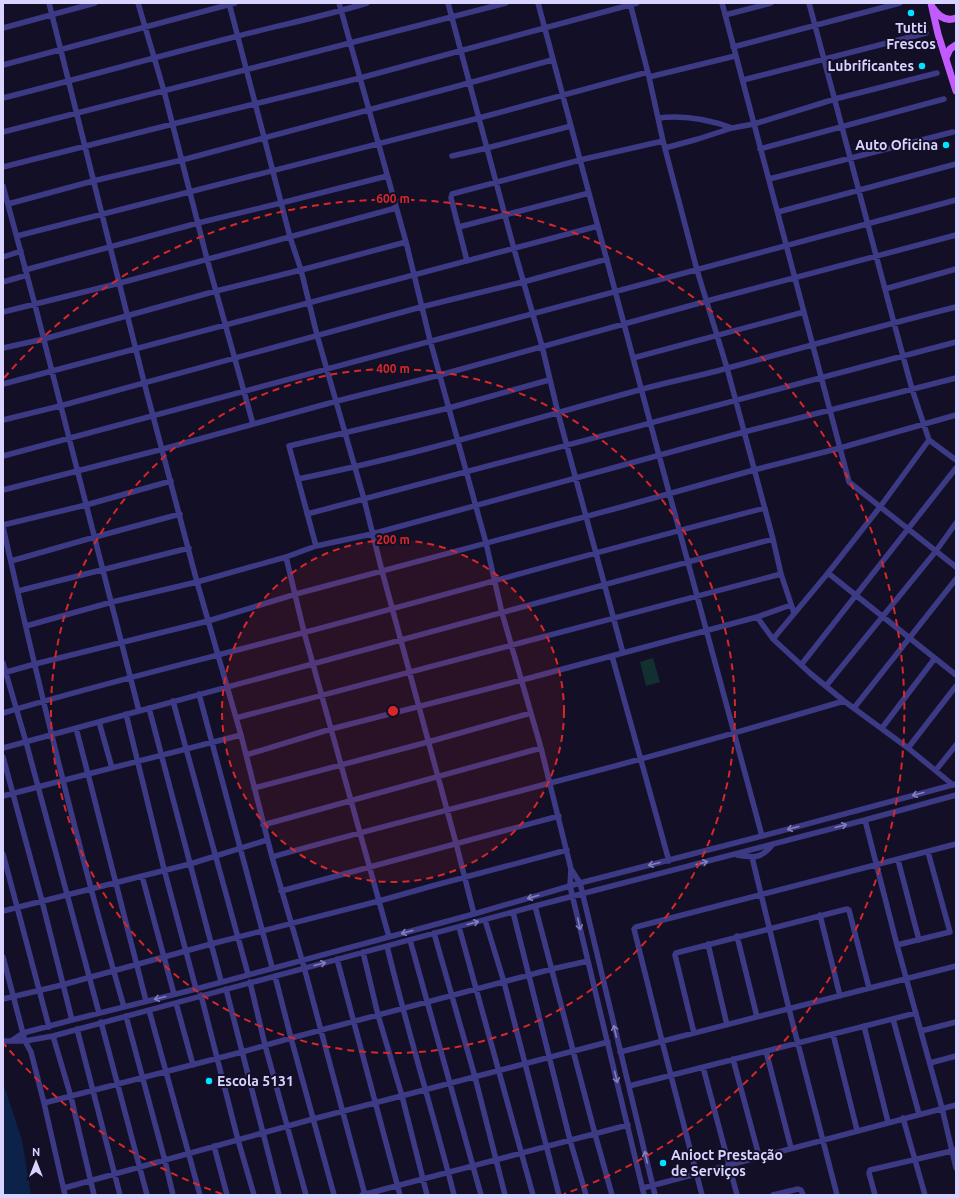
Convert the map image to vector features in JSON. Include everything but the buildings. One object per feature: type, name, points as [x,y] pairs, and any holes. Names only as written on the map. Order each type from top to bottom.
[{"type":"main road","points":[[932,5],[937,13],[944,19],[948,20],[956,18]]},
{"type":"main road","points":[[932,5],[956,91]]},
{"type":"main road","points":[[946,58],[950,49],[956,45]]},
{"type":"street","points":[[49,3],[144,382],[163,449],[197,582],[241,735],[267,840],[321,1030],[364,1195],[628,1125]]},
{"type":"street","points":[[3,28],[95,3]]},
{"type":"street","points":[[138,3],[164,91],[207,259],[252,424]]},
{"type":"street","points":[[3,65],[231,3],[281,204],[346,432],[474,914]]},
{"type":"street","points":[[339,3],[406,242],[430,340],[486,543],[502,613],[559,816],[571,869],[570,886],[644,1195]]},
{"type":"street","points":[[3,98],[367,3]]},
{"type":"street","points":[[448,3],[504,215],[542,346],[549,380],[566,445],[624,653]]},
{"type":"street","points":[[3,132],[506,3]]},
{"type":"street","points":[[538,3],[552,60],[563,94],[669,494],[698,596],[762,836]]},
{"type":"street","points":[[3,167],[360,78],[637,3]]},
{"type":"street","points":[[722,3],[849,482],[956,567]]},
{"type":"street","points":[[725,15],[771,3]]},
{"type":"street","points":[[809,3],[894,323],[923,424],[929,440],[956,460]]},
{"type":"street","points":[[877,9],[880,3]]},
{"type":"street","points":[[733,48],[900,3]]},
{"type":"street","points":[[630,4],[649,75],[663,141],[697,270],[718,335],[765,508],[781,574],[794,612]]},
{"type":"street","points":[[743,80],[926,33]]},
{"type":"street","points":[[17,236],[479,118],[563,94],[735,56]]},
{"type":"street","points":[[3,211],[9,206],[93,181],[182,160],[552,60]]},
{"type":"street","points":[[665,148],[732,128],[754,124],[835,99],[937,73]]},
{"type":"street","points":[[760,149],[944,99]]},
{"type":"street","points":[[658,118],[675,116],[692,118],[713,122],[732,128]]},
{"type":"street","points":[[452,156],[571,126]]},
{"type":"street","points":[[769,179],[850,157],[953,132]]},
{"type":"street","points":[[467,261],[451,198],[452,194],[580,160],[663,141]]},
{"type":"street","points":[[778,212],[956,164]]},
{"type":"street","points":[[3,282],[26,272],[198,223],[281,204],[388,176]]},
{"type":"street","points":[[3,186],[44,339],[51,372],[95,536],[139,711]]},
{"type":"street","points":[[459,227],[589,193]]},
{"type":"street","points":[[3,456],[244,392],[430,340],[956,200]]},
{"type":"street","points":[[3,312],[120,283],[396,208]]},
{"type":"street","points":[[3,384],[309,304],[598,226]]},
{"type":"street","points":[[3,490],[163,449],[708,301],[956,236]]},
{"type":"street","points":[[3,348],[44,339],[216,291],[406,242]]},
{"type":"street","points":[[3,257],[21,251]]},
{"type":"street","points":[[3,420],[60,406],[422,307],[607,259]]},
{"type":"street","points":[[885,289],[956,269]]},
{"type":"street","points":[[298,479],[355,468],[641,389],[727,368],[956,307]]},
{"type":"street","points":[[633,358],[804,312]]},
{"type":"street","points":[[307,514],[956,342]]},
{"type":"street","points":[[26,626],[112,602],[197,582],[286,557],[316,546],[372,534],[744,432],[956,378]]},
{"type":"street","points":[[316,546],[289,446],[449,408],[549,380]]},
{"type":"street","points":[[4,672],[208,621],[296,594],[840,448],[956,415]]},
{"type":"street","points":[[773,639],[880,507],[929,440]]},
{"type":"street","points":[[801,665],[956,468]]},
{"type":"street","points":[[124,1007],[90,888],[51,734],[11,561],[6,553],[3,526],[171,481]]},
{"type":"street","points":[[3,713],[44,700],[131,679],[217,654],[765,508]]},
{"type":"street","points":[[11,561],[95,536],[180,514]]},
{"type":"street","points":[[826,686],[936,551],[956,523]]},
{"type":"street","points":[[3,748],[227,686],[605,586],[773,539]]},
{"type":"street","points":[[18,591],[189,548]]},
{"type":"street","points":[[286,557],[304,632],[389,937]]},
{"type":"street","points":[[828,573],[956,675]]},
{"type":"street","points":[[236,718],[781,574]]},
{"type":"street","points":[[854,708],[956,579]]},
{"type":"street","points":[[246,755],[331,729],[757,617],[791,605]]},
{"type":"street","points":[[757,617],[773,639],[844,702],[882,728],[954,784]]},
{"type":"street","points":[[612,656],[669,861]]},
{"type":"street","points":[[882,728],[935,658]]},
{"type":"street","points":[[3,662],[4,672],[26,742],[99,1013]]},
{"type":"street","points":[[908,748],[956,686]]},
{"type":"street","points":[[199,694],[261,931],[272,967]]},
{"type":"street","points":[[173,701],[248,974]]},
{"type":"street","points":[[272,858],[447,809],[734,734],[844,702]]},
{"type":"street","points":[[149,708],[221,981]]},
{"type":"street","points":[[254,788],[531,713]]},
{"type":"street","points":[[126,714],[164,870],[196,989]]},
{"type":"street","points":[[99,722],[112,768]]},
{"type":"street","points":[[76,728],[146,1001]]},
{"type":"street","points":[[3,796],[241,735]]},
{"type":"street","points":[[936,770],[956,745]]},
{"type":"street","points":[[263,825],[541,748]]},
{"type":"street","points":[[3,757],[72,1020]]},
{"type":"street","points":[[11,1041],[23,1033],[196,989],[272,967],[474,914],[580,883],[669,861],[954,784]]},
{"type":"street","points":[[3,1041],[25,1041],[53,1036],[226,988],[956,795]]},
{"type":"street","points":[[281,891],[559,816]]},
{"type":"street","points":[[865,820],[897,945],[954,1150],[956,1168]]},
{"type":"street","points":[[3,911],[190,864],[267,840]]},
{"type":"street","points":[[735,854],[752,857],[762,855],[773,844]]},
{"type":"street","points":[[702,1195],[634,929],[636,927],[761,896],[956,844]]},
{"type":"street","points":[[3,999],[62,985],[113,970],[379,901],[567,850]]},
{"type":"street","points":[[897,945],[950,932],[928,852]]},
{"type":"street","points":[[3,854],[18,907],[38,990],[49,1026]]},
{"type":"street","points":[[752,857],[837,1195]]},
{"type":"street","points":[[898,860],[919,940]]},
{"type":"street","points":[[571,869],[580,883],[583,894],[655,1195]]},
{"type":"street","points":[[142,876],[174,994]]},
{"type":"street","points":[[535,906],[612,1195]]},
{"type":"street","points":[[694,1033],[675,955],[676,953],[737,936],[845,909],[849,910],[869,988]]},
{"type":"street","points":[[513,912],[570,1140],[586,1195]]},
{"type":"street","points":[[820,915],[840,996]]},
{"type":"street","points":[[485,920],[504,982],[559,1195]]},
{"type":"street","points":[[459,927],[500,1070],[533,1195]]},
{"type":"street","points":[[434,933],[475,1077],[505,1195]]},
{"type":"street","points":[[737,936],[757,1017]]},
{"type":"street","points":[[410,940],[481,1195]]},
{"type":"street","points":[[708,944],[727,1024]]},
{"type":"street","points":[[387,946],[402,1009],[426,1090],[454,1195]]},
{"type":"street","points":[[363,952],[378,1015],[402,1096],[427,1195]]},
{"type":"street","points":[[3,957],[25,1041],[31,1052],[65,1195]]},
{"type":"street","points":[[337,959],[355,1021],[400,1195]]},
{"type":"street","points":[[44,1104],[242,1052],[266,1044],[552,969],[588,961]]},
{"type":"street","points":[[620,1052],[956,966]]},
{"type":"street","points":[[275,976],[334,1195]]},
{"type":"street","points":[[250,982],[306,1195]]},
{"type":"street","points":[[226,988],[279,1195]]},
{"type":"street","points":[[201,995],[238,1140],[254,1195]]},
{"type":"street","points":[[176,1002],[193,1065]]},
{"type":"street","points":[[149,1010],[200,1195]]},
{"type":"street","points":[[629,1086],[916,1013]]},
{"type":"street","points":[[126,1016],[173,1195]]},
{"type":"street","points":[[893,1019],[919,1114]]},
{"type":"street","points":[[102,1022],[117,1085],[147,1195]]},
{"type":"street","points":[[921,1031],[956,1022]]},
{"type":"street","points":[[864,1026],[888,1122]]},
{"type":"street","points":[[76,1029],[120,1195]]},
{"type":"street","points":[[833,1034],[857,1130]]},
{"type":"street","points":[[53,1036],[71,1097],[94,1195]]},
{"type":"street","points":[[64,1188],[313,1119],[608,1042]]},
{"type":"street","points":[[766,1051],[791,1148]]},
{"type":"street","points":[[930,1063],[956,1056]]},
{"type":"street","points":[[733,1059],[759,1156]]},
{"type":"street","points":[[703,1067],[736,1195]]},
{"type":"street","points":[[643,1188],[823,1139],[956,1105]]},
{"type":"street","points":[[903,1118],[924,1195]]},
{"type":"street","points":[[214,1146],[227,1195]]},
{"type":"street","points":[[875,1195],[869,1173],[870,1170],[954,1150]]},
{"type":"street","points":[[773,1195],[798,1189],[801,1190],[803,1195]]},
{"type":"green space","points":[[653,658],[660,682],[646,686],[640,662]]},
{"type":"water","points":[[3,1082],[22,1140],[31,1195],[3,1195]]},
{"type":"place","name":"Tutti Frescos","points":[[911,13]]},
{"type":"place","name":"Lubrificantes","points":[[922,66]]},
{"type":"place","name":"Auto Oficina","points":[[946,145]]},
{"type":"place","name":"Escola 5131","points":[[209,1081]]},
{"type":"place","name":"Anioct Prestação de Serviços","points":[[663,1163]]}]
